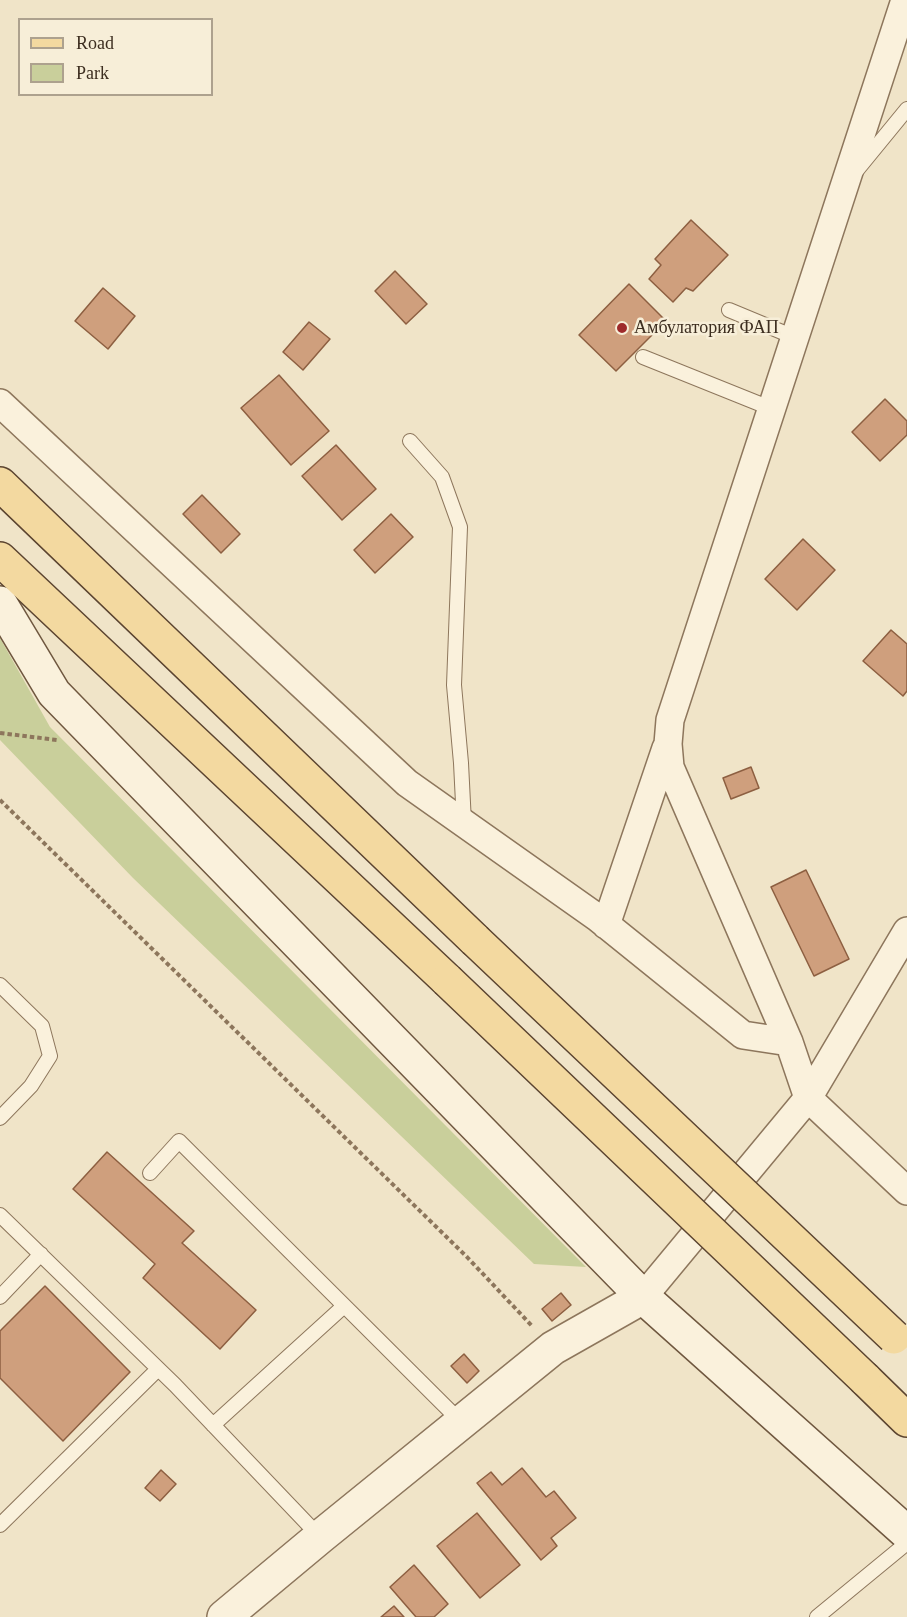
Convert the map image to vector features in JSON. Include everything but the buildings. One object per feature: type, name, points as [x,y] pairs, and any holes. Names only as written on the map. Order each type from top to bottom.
[{"type":"main road","points":[[0,484],[475,940],[901,1343]]},
{"type":"main road","points":[[0,559],[447,980],[907,1420]]},
{"type":"main road","points":[[0,603],[54,693],[643,1298],[907,1533]]},
{"type":"main road","points":[[224,1617],[553,1348],[643,1298]]},
{"type":"street","points":[[902,2],[670,720],[668,744],[670,767],[789,1042],[808,1098],[907,1191]]},
{"type":"street","points":[[0,403],[407,783],[606,925],[743,1035],[789,1042]]},
{"type":"street","points":[[606,925],[668,744]]},
{"type":"street","points":[[643,1298],[808,1098],[907,931]]},
{"type":"lane","points":[[844,186],[907,109]]},
{"type":"lane","points":[[729,310],[794,337]]},
{"type":"lane","points":[[643,357],[770,408]]},
{"type":"lane","points":[[410,441],[442,477],[460,527],[454,685],[464,823]]},
{"type":"lane","points":[[0,985],[42,1026],[50,1056],[31,1086],[0,1118]]},
{"type":"lane","points":[[150,1173],[179,1142],[461,1422]]},
{"type":"lane","points":[[0,1215],[158,1369],[320,1537]]},
{"type":"lane","points":[[0,1297],[41,1254]]},
{"type":"lane","points":[[213,1425],[344,1306]]},
{"type":"lane","points":[[0,1525],[158,1369]]},
{"type":"lane","points":[[817,1617],[907,1543]]},
{"type":"path","points":[[0,733],[59,740]]},
{"type":"path","points":[[0,800],[467,1257],[553,1348]]},
{"type":"green space","points":[[0,638],[50,727],[586,1267],[534,1264],[133,878],[0,740]]},
{"type":"place","name":"Амбулатория ФАП","points":[[622,328]]}]
